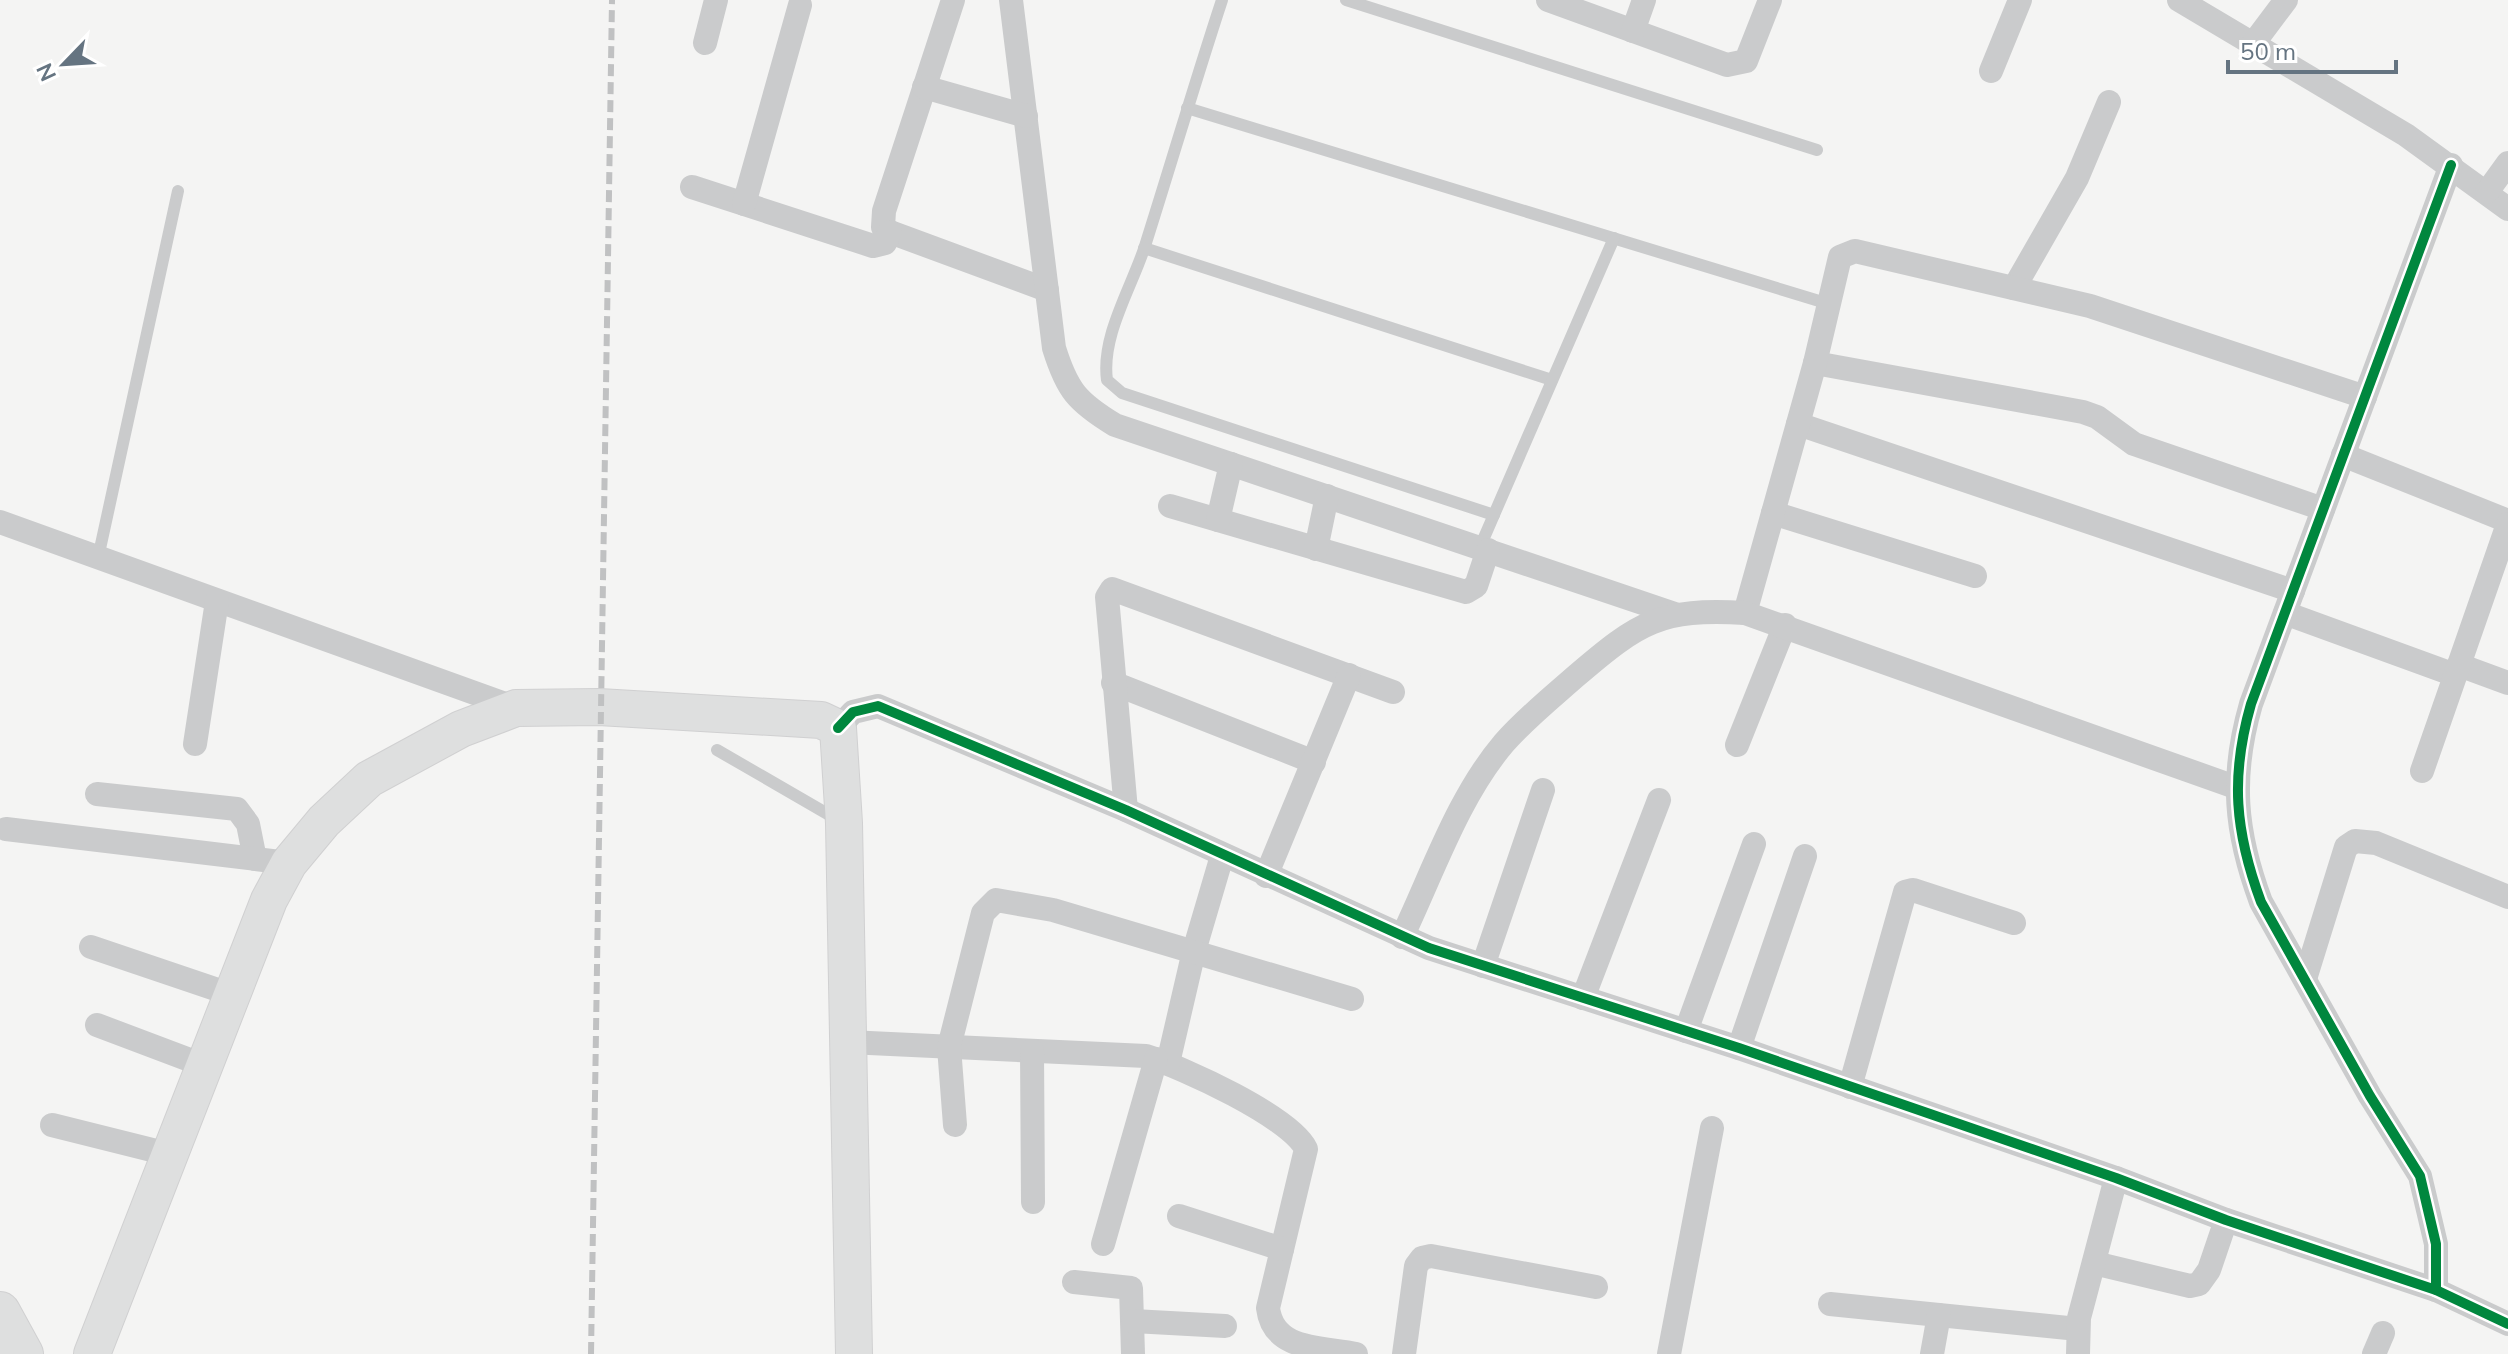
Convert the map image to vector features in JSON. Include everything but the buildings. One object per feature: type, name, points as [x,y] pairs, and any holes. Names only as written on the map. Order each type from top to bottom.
[{"type":"main road","points":[[92,1354],[230,994],[272,861],[324,821],[369,779],[461,729],[516,708],[599,707],[821,720],[838,728],[844,823],[854,1354]]},
{"type":"main road","points":[[0,1312],[23,1354]]},
{"type":"street","points":[[705,43],[716,0]]},
{"type":"street","points":[[953,0],[884,211],[883,227],[1047,290]]},
{"type":"street","points":[[1548,0],[1727,65],[1746,61],[1770,0]]},
{"type":"street","points":[[1633,31],[1644,0]]},
{"type":"street","points":[[1991,71],[2020,0]]},
{"type":"street","points":[[2179,0],[2451,165],[2508,209]]},
{"type":"street","points":[[2253,44],[2286,0]]},
{"type":"street","points":[[1005,2],[1026,116],[1054,348],[1065,383],[1083,405],[1115,425],[1675,614]]},
{"type":"street","points":[[744,204],[800,5]]},
{"type":"street","points":[[924,87],[1026,116]]},
{"type":"street","points":[[2014,288],[2077,178],[2109,102]]},
{"type":"street","points":[[2487,192],[2508,163]]},
{"type":"street","points":[[2436,1290],[2436,1244],[2420,1176],[2370,1096],[2261,902],[2239,833],[2238,788],[2240,740],[2451,165]]},
{"type":"street","points":[[692,187],[873,246],[885,243],[890,232]]},
{"type":"street","points":[[1745,613],[1815,363],[1840,257],[1855,251],[2090,306],[2365,397]]},
{"type":"street","points":[[1815,363],[2083,412],[2097,417],[2134,444],[2323,509]]},
{"type":"street","points":[[1798,424],[2289,602],[2457,670],[2508,683]]},
{"type":"street","points":[[2343,455],[2508,523],[2422,771]]},
{"type":"street","points":[[1218,520],[1231,464]]},
{"type":"street","points":[[1316,549],[1327,496]]},
{"type":"street","points":[[1170,506],[1466,592],[1476,586],[1484,548]]},
{"type":"street","points":[[1773,513],[1975,576]]},
{"type":"street","points":[[0,522],[516,708]]},
{"type":"street","points":[[1126,810],[1107,597],[1112,589],[1393,692]]},
{"type":"street","points":[[195,744],[217,601]]},
{"type":"street","points":[[1402,937],[1469,795],[1503,744],[1524,721],[1625,635],[1675,614],[1697,610],[1745,613],[1785,625],[2238,788]]},
{"type":"street","points":[[1737,745],[1785,625]]},
{"type":"street","points":[[1266,876],[1349,675]]},
{"type":"street","points":[[1113,683],[1314,762]]},
{"type":"street","points":[[838,728],[853,712],[878,706],[1126,810],[1402,937],[1739,1048],[2116,1178],[2226,1220],[2436,1290],[2508,1324]]},
{"type":"street","points":[[1483,966],[1543,790]]},
{"type":"street","points":[[97,794],[237,809],[272,861]]},
{"type":"street","points":[[1583,998],[1659,800]]},
{"type":"street","points":[[6,829],[272,861]]},
{"type":"street","points":[[2305,979],[2346,847],[2355,841],[2376,843],[2508,897]]},
{"type":"street","points":[[1686,1031],[1754,844]]},
{"type":"street","points":[[1103,1244],[1162,1061],[1222,856]]},
{"type":"street","points":[[1739,1048],[1805,856]]},
{"type":"street","points":[[1850,1087],[1905,892],[1913,890],[2014,923]]},
{"type":"street","points":[[955,1125],[949,1047],[983,913],[996,900],[1053,910],[1352,999]]},
{"type":"street","points":[[91,947],[230,994]]},
{"type":"street","points":[[97,1025],[203,1065]]},
{"type":"street","points":[[848,1042],[1162,1061],[1290,1127],[1306,1149],[1268,1308],[1276,1333],[1289,1341],[1356,1354]]},
{"type":"street","points":[[1032,1051],[1033,1202]]},
{"type":"street","points":[[52,1125],[168,1154]]},
{"type":"street","points":[[1669,1354],[1712,1128]]},
{"type":"street","points":[[2078,1354],[2078,1329],[2116,1178]]},
{"type":"street","points":[[1179,1216],[1282,1249]]},
{"type":"street","points":[[2094,1263],[2190,1286],[2199,1284],[2209,1270],[2226,1220]]},
{"type":"street","points":[[1404,1354],[1416,1266],[1422,1258],[1431,1256],[1596,1287]]},
{"type":"street","points":[[1074,1282],[1129,1285],[1133,1354]]},
{"type":"street","points":[[1830,1304],[2078,1329]]},
{"type":"street","points":[[1932,1354],[1939,1315]]},
{"type":"street","points":[[1133,1321],[1225,1326]]},
{"type":"lane","points":[[1222,0],[1105,361],[1107,380],[1122,393],[1494,515]]},
{"type":"lane","points":[[1346,0],[1817,150]]},
{"type":"lane","points":[[1187,108],[1829,304]]},
{"type":"lane","points":[[98,558],[178,191]]},
{"type":"lane","points":[[1484,548],[1494,515],[1614,238]]},
{"type":"lane","points":[[1144,248],[1552,380]]},
{"type":"lane","points":[[717,750],[844,823]]},
{"type":"railway","points":[[591,1354],[612,0]]},
{"type":"cycle path","points":[[2436,1290],[2436,1244],[2420,1176],[2370,1096],[2261,902],[2241,828],[2238,780],[2251,704],[2451,165]]},
{"type":"cycle path","points":[[838,728],[853,712],[878,706],[1126,810],[1429,948],[1739,1048],[2116,1178],[2226,1220],[2436,1290],[2508,1324]]}]
